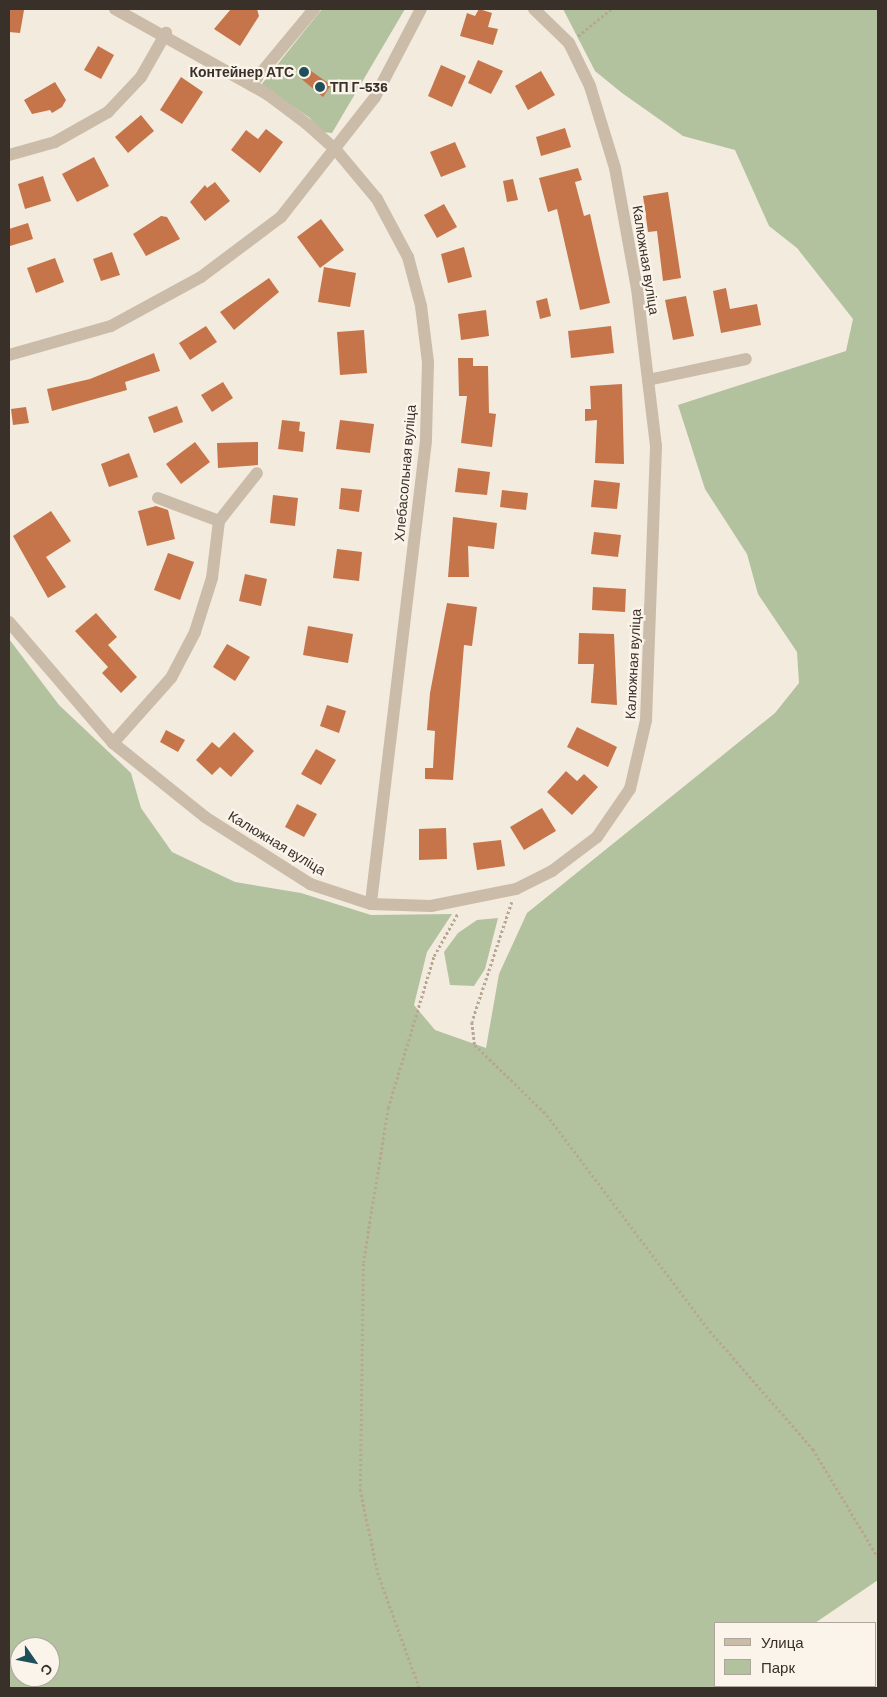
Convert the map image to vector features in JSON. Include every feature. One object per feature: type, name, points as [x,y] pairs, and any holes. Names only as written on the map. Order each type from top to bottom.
[{"type":"street","name":"Хлебасольная вуліца","points":[[115,9],[166,34],[251,85],[336,150],[377,199],[408,257],[421,306],[428,362],[426,440],[371,904]]},
{"type":"street","points":[[251,85],[314,9]]},
{"type":"street","points":[[9,355],[111,326],[201,277],[281,216],[336,150],[393,68],[421,9]]},
{"type":"street","name":"Калюжная вуліца","points":[[9,622],[113,743],[206,817],[310,884],[371,904],[431,906],[516,889],[552,871],[597,837],[630,789],[646,720],[651,643],[656,446],[648,380],[615,168],[590,86],[569,43],[534,9]]},
{"type":"street","points":[[9,155],[55,142],[108,112],[141,77],[166,34]]},
{"type":"street","points":[[648,380],[746,359]]},
{"type":"street","points":[[113,743],[171,678],[195,632],[212,578],[219,521],[257,473]]},
{"type":"street","points":[[158,498],[219,521]]},
{"type":"path","points":[[569,43],[611,9]]},
{"type":"path","points":[[516,889],[472,1022],[475,1045],[492,1064],[546,1115],[710,1331],[813,1449],[878,1557]]},
{"type":"path","points":[[419,1688],[378,1575],[360,1491],[363,1263],[388,1108],[434,956],[465,900]]},
{"type":"green space","points":[[322,9],[405,9],[332,133],[322,132],[310,118],[261,85]]},
{"type":"green space","points":[[563,9],[878,9],[878,1580],[816,1622],[714,1622],[714,1687],[772,1688],[9,1688],[9,639],[59,705],[131,773],[141,808],[172,852],[235,882],[301,893],[371,915],[452,914],[427,952],[414,1005],[435,1030],[486,1048],[499,974],[527,913],[775,713],[799,683],[797,652],[758,594],[747,554],[705,489],[678,405],[846,351],[853,319],[797,248],[769,226],[735,150],[683,136],[622,93],[595,71]]},
{"type":"green space","points":[[498,918],[485,969],[474,986],[450,985],[444,952],[458,933],[477,920]]},
{"type":"building","points":[[9,9],[24,10],[20,33],[9,32]]},
{"type":"building","points":[[231,9],[257,9],[259,16],[240,46],[214,29]]},
{"type":"building","points":[[479,9],[492,13],[488,27],[498,29],[493,45],[460,36],[467,13],[475,16]]},
{"type":"building","points":[[98,46],[114,55],[101,79],[84,70]]},
{"type":"building","points":[[478,60],[503,71],[491,94],[468,83]]},
{"type":"building","points":[[441,65],[466,76],[452,107],[428,96]]},
{"type":"building","points":[[304,66],[331,85],[323,97],[298,76]]},
{"type":"building","points":[[541,71],[555,95],[528,110],[515,86]]},
{"type":"building","points":[[181,77],[203,92],[182,124],[160,110]]},
{"type":"building","points":[[55,82],[66,100],[62,107],[52,113],[50,110],[32,114],[24,100]]},
{"type":"building","points":[[141,115],[154,131],[128,153],[115,137]]},
{"type":"building","points":[[565,128],[571,147],[541,156],[536,137]]},
{"type":"building","points":[[266,129],[283,142],[260,173],[231,150],[246,130],[258,139]]},
{"type":"building","points":[[455,142],[466,167],[441,177],[430,152]]},
{"type":"building","points":[[94,157],[109,186],[77,202],[62,174]]},
{"type":"building","points":[[578,168],[582,180],[575,182],[584,216],[590,214],[610,303],[580,310],[557,209],[548,212],[539,178]]},
{"type":"building","points":[[43,176],[51,201],[25,209],[18,184]]},
{"type":"building","points":[[513,179],[518,200],[507,202],[503,181]]},
{"type":"building","points":[[215,182],[230,201],[205,221],[190,202],[205,185],[207,188]]},
{"type":"building","points":[[668,192],[681,278],[663,281],[657,231],[648,232],[643,196]]},
{"type":"building","points":[[444,204],[457,227],[437,238],[424,215]]},
{"type":"building","points":[[161,216],[167,217],[180,239],[146,256],[133,234]]},
{"type":"building","points":[[321,219],[344,250],[320,268],[297,237]]},
{"type":"building","points":[[28,223],[33,239],[10,246],[9,229]]},
{"type":"building","points":[[464,247],[472,277],[448,283],[441,254]]},
{"type":"building","points":[[112,252],[120,275],[101,281],[93,259]]},
{"type":"building","points":[[55,258],[64,282],[36,293],[27,268]]},
{"type":"building","points":[[324,267],[356,273],[350,307],[318,302]]},
{"type":"building","points":[[269,278],[279,292],[234,330],[220,312]]},
{"type":"building","points":[[726,288],[730,309],[757,304],[761,325],[721,333],[713,291]]},
{"type":"building","points":[[686,296],[694,336],[673,340],[665,300]]},
{"type":"building","points":[[547,298],[551,316],[540,319],[536,301]]},
{"type":"building","points":[[486,310],[489,336],[461,340],[458,314]]},
{"type":"building","points":[[206,326],[217,342],[190,360],[179,343]]},
{"type":"building","points":[[611,326],[614,353],[571,358],[568,331]]},
{"type":"building","points":[[364,330],[367,373],[340,375],[337,332]]},
{"type":"building","points":[[154,353],[160,371],[125,382],[127,390],[52,411],[47,389],[90,379]]},
{"type":"building","points":[[458,358],[473,358],[473,366],[488,366],[489,413],[496,414],[492,447],[461,443],[467,396],[459,396]]},
{"type":"building","points":[[223,382],[233,398],[212,412],[201,395]]},
{"type":"building","points":[[622,384],[624,464],[595,463],[597,420],[585,421],[585,409],[591,409],[590,386]]},
{"type":"building","points":[[177,406],[183,422],[154,433],[148,417]]},
{"type":"building","points":[[26,407],[29,423],[13,425],[11,409]]},
{"type":"building","points":[[282,420],[300,422],[299,431],[305,432],[303,452],[278,449]]},
{"type":"building","points":[[340,420],[374,424],[370,453],[336,449]]},
{"type":"building","points":[[195,442],[210,462],[181,484],[166,464]]},
{"type":"building","points":[[258,442],[258,465],[218,468],[217,443]]},
{"type":"building","points":[[129,453],[138,477],[109,487],[101,464]]},
{"type":"building","points":[[458,468],[490,472],[487,495],[455,492]]},
{"type":"building","points":[[594,480],[620,483],[617,509],[591,507]]},
{"type":"building","points":[[341,488],[362,490],[359,512],[339,509]]},
{"type":"building","points":[[502,490],[528,493],[526,510],[500,507]]},
{"type":"building","points":[[273,495],[298,498],[295,526],[270,523]]},
{"type":"building","points":[[156,506],[168,510],[175,539],[147,546],[138,511]]},
{"type":"building","points":[[51,511],[71,541],[46,557],[66,587],[48,598],[13,536]]},
{"type":"building","points":[[453,517],[497,523],[494,549],[468,546],[469,577],[448,577]]},
{"type":"building","points":[[594,532],[621,535],[618,557],[591,554]]},
{"type":"building","points":[[337,549],[362,552],[359,581],[333,578]]},
{"type":"building","points":[[168,553],[194,562],[180,600],[154,590]]},
{"type":"building","points":[[245,574],[267,579],[261,606],[239,601]]},
{"type":"building","points":[[593,587],[626,589],[625,612],[592,610]]},
{"type":"building","points":[[447,603],[477,607],[472,646],[464,645],[453,780],[425,779],[425,768],[433,768],[435,731],[427,730],[430,693]]},
{"type":"building","points":[[96,613],[117,637],[108,645],[137,677],[121,693],[102,673],[108,667],[75,631]]},
{"type":"building","points":[[308,626],[353,634],[348,663],[303,655]]},
{"type":"building","points":[[579,633],[614,634],[617,705],[591,703],[594,664],[578,664]]},
{"type":"building","points":[[227,644],[250,657],[235,681],[213,667]]},
{"type":"building","points":[[327,705],[346,711],[339,733],[320,726]]},
{"type":"building","points":[[577,727],[617,747],[608,767],[567,747]]},
{"type":"building","points":[[166,730],[185,740],[178,752],[160,742]]},
{"type":"building","points":[[234,732],[254,751],[231,777],[220,767],[212,775],[196,760],[212,742],[219,748]]},
{"type":"building","points":[[316,749],[336,760],[321,785],[301,774]]},
{"type":"building","points":[[566,771],[577,781],[584,774],[598,787],[572,815],[547,792]]},
{"type":"building","points":[[297,804],[317,814],[304,837],[285,827]]},
{"type":"building","points":[[542,808],[556,831],[524,850],[510,827]]},
{"type":"building","points":[[446,828],[447,859],[419,860],[419,829]]},
{"type":"building","points":[[501,840],[505,866],[477,870],[473,843]]},
{"type":"place","name":"Контейнер АТС","points":[[304,72]]},
{"type":"place","name":"ТП Г-536","points":[[320,87]]}]
